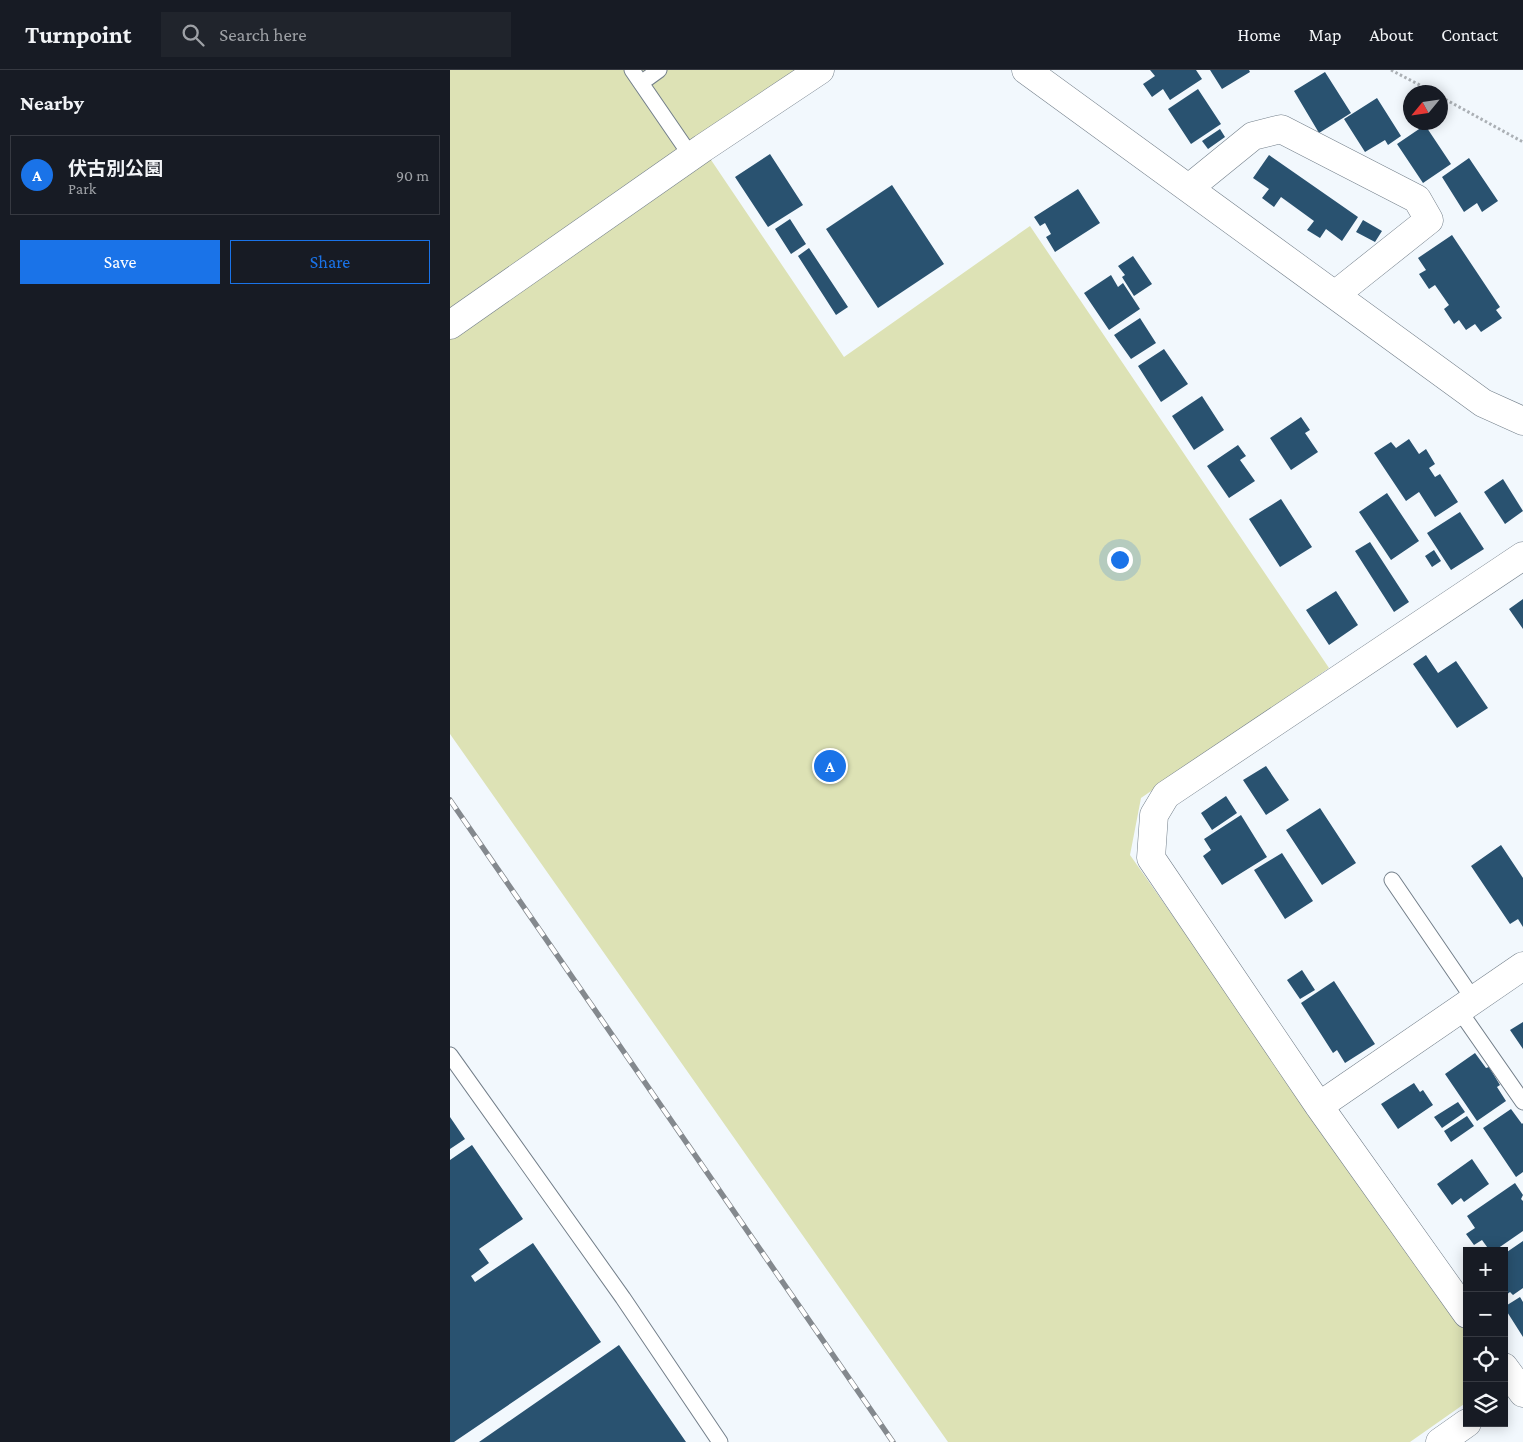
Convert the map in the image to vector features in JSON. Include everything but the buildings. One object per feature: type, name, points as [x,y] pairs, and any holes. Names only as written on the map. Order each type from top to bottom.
[{"type":"street","points":[[450,326],[691,156],[820,70]]},
{"type":"street","points":[[1026,70],[1483,402],[1523,421]]},
{"type":"street","points":[[1189,188],[1253,136],[1281,129],[1417,199],[1429,220],[1336,294]]},
{"type":"street","points":[[1463,1308],[1319,1106],[1151,858],[1154,815],[1166,795],[1523,556]]},
{"type":"street","points":[[1319,1106],[1523,966]]},
{"type":"street","points":[[1440,1442],[1463,1426]]},
{"type":"lane","points":[[632,70],[691,156]]},
{"type":"lane","points":[[641,83],[660,70]]},
{"type":"lane","points":[[1392,880],[1523,1102]]},
{"type":"lane","points":[[450,1055],[623,1298],[720,1442]]},
{"type":"path","points":[[1391,70],[1420,85]]},
{"type":"path","points":[[1448,101],[1523,142]]},
{"type":"green space","points":[[450,70],[820,70],[703,148],[844,357],[1030,226],[1329,668],[1141,798],[1130,855],[1463,1328],[1463,1405],[1410,1442],[948,1442],[450,734]]},
{"type":"railway","points":[[450,800],[893,1442]]},
{"type":"place","name":"伏古別公園","points":[[830,766]]}]
